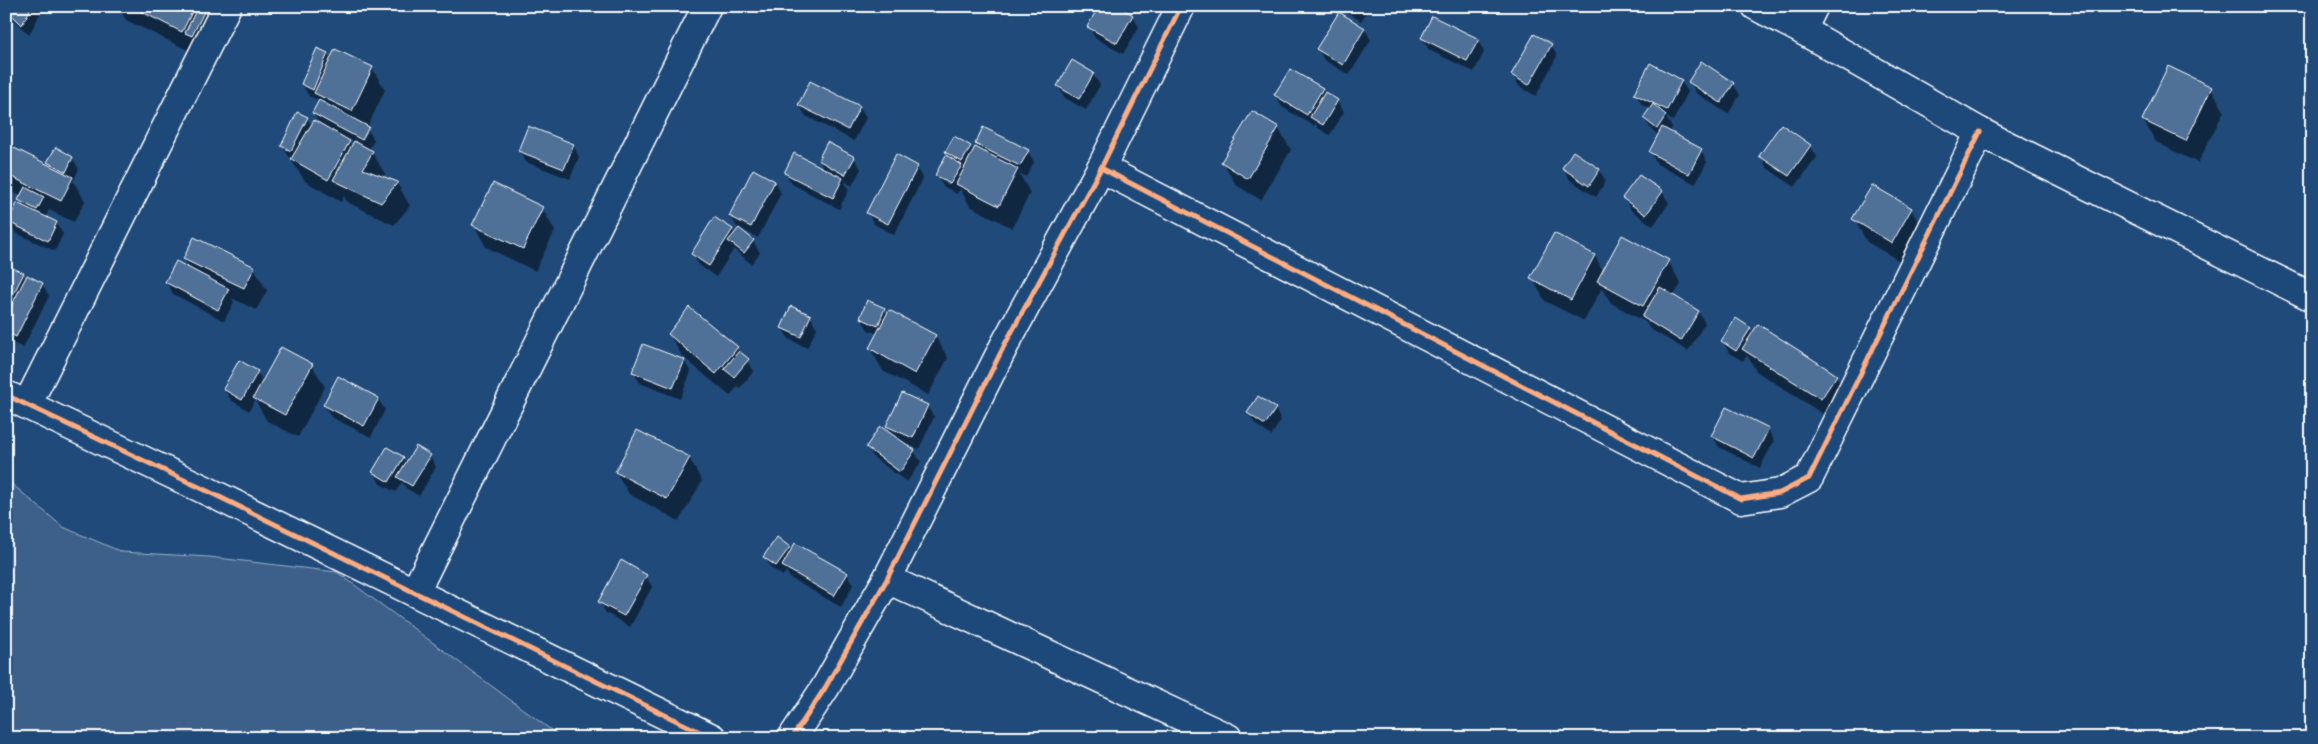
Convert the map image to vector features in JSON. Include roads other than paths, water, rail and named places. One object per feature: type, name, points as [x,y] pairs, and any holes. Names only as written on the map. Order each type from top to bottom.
[{"type":"street","points":[[227,6],[16,400],[415,592],[712,738]]},
{"type":"street","points":[[415,592],[707,6]]},
{"type":"street","points":[[792,738],[825,688],[887,579],[1004,346],[1101,168],[1180,6]]},
{"type":"street","points":[[1756,6],[1808,18],[1980,132],[2312,297]]},
{"type":"street","points":[[1101,168],[1741,500],[1780,493],[1809,478],[1980,132]]},
{"type":"street","points":[[887,579],[1228,738]]}]
